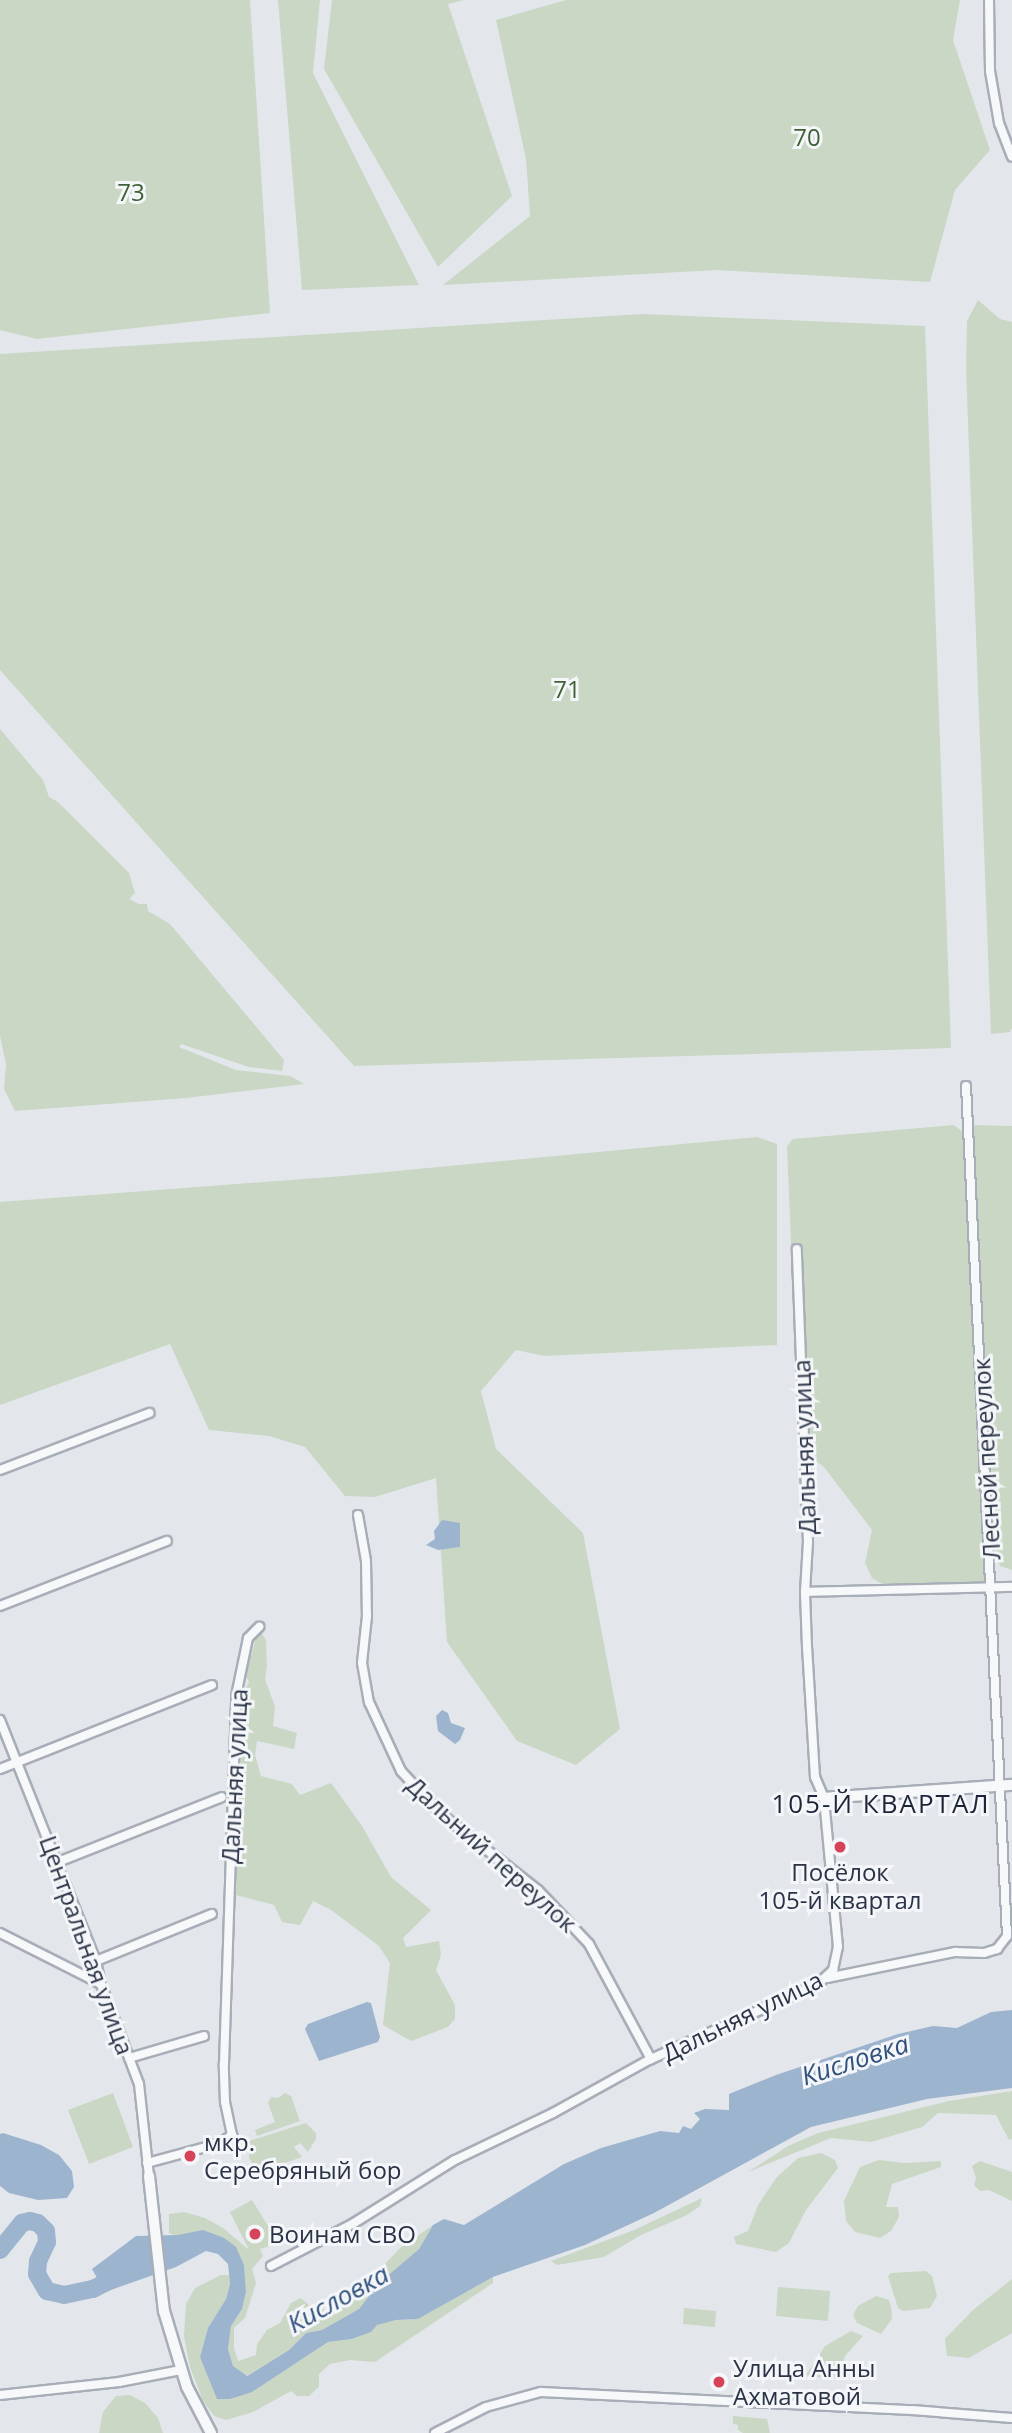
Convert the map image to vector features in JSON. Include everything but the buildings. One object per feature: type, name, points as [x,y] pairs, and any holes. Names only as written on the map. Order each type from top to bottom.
[{"type":"street","points":[[989,0],[990,71],[999,123],[1012,158]]},
{"type":"street","name":"Лесной переулок","points":[[827,1978],[955,1952],[984,1953],[996,1949],[1007,1936],[1007,1785],[992,1587],[966,1086]]},
{"type":"street","name":"Дальняя улица","points":[[271,2266],[354,2223],[454,2160],[553,2113],[651,2059],[827,1978],[833,1970],[838,1947],[824,1798],[815,1777],[805,1592],[808,1542],[797,1249]]},
{"type":"street","points":[[0,1470],[149,1413]]},
{"type":"street","name":"Дальний переулок","points":[[358,1515],[366,1561],[367,1616],[362,1663],[369,1702],[401,1771],[441,1814],[537,1890],[581,1935],[651,2059]]},
{"type":"street","points":[[0,1606],[167,1541]]},
{"type":"street","points":[[805,1592],[1012,1587]]},
{"type":"street","name":"Дальняя улица","points":[[147,2163],[226,2141],[233,2130],[225,2102],[224,2064],[236,1696],[248,1637],[259,1627]]},
{"type":"street","points":[[0,1769],[212,1685]]},
{"type":"street","name":"Центральная улица","points":[[0,1720],[96,1961],[100,1984],[129,2058],[142,2101],[149,2176]]},
{"type":"street","points":[[824,1798],[1007,1785]]},
{"type":"street","points":[[58,1863],[222,1797]]},
{"type":"street","points":[[96,1961],[212,1914]]},
{"type":"street","points":[[0,1933],[100,1984]]},
{"type":"street","points":[[129,2058],[204,2036]]},
{"type":"street","points":[[149,2176],[161,2295],[181,2370],[211,2433]]},
{"type":"street","points":[[0,2395],[119,2382],[181,2370]]},
{"type":"street","points":[[435,2433],[486,2407],[541,2392],[912,2410],[1012,2418]]},
{"type":"green space","name":"73","points":[[0,0],[250,0],[270,313],[37,339],[0,330]]},
{"type":"green space","points":[[278,0],[320,0],[313,73],[419,285],[302,290]]},
{"type":"green space","points":[[332,0],[464,0],[448,4],[512,196],[438,267],[324,69]]},
{"type":"green space","name":"70","points":[[566,0],[960,0],[953,40],[990,150],[955,190],[930,282],[717,270],[443,285],[530,216],[526,159],[496,20]]},
{"type":"green space","points":[[978,300],[1000,319],[1012,322],[1012,1028],[1010,1032],[991,1034],[966,369],[967,321]]},
{"type":"green space","name":"71","points":[[642,314],[925,326],[951,1048],[354,1066],[0,670],[0,354]]},
{"type":"green space","points":[[0,729],[43,780],[49,797],[58,802],[129,873],[135,893],[129,899],[139,904],[147,904],[148,911],[170,924],[284,1060],[282,1071],[249,1067],[181,1044],[179,1047],[236,1070],[290,1076],[304,1084],[186,1098],[15,1111],[4,1089],[6,1064],[0,1036]]},
{"type":"green space","points":[[954,1125],[964,1133],[985,1580],[973,1592],[924,1594],[889,1588],[872,1578],[865,1563],[872,1530],[824,1467],[805,1454],[801,1418],[812,1393],[796,1365],[787,1146],[793,1139]]},
{"type":"green space","points":[[972,1125],[1012,1126],[1012,1570],[1000,1566],[992,1548]]},
{"type":"green space","points":[[757,1137],[777,1144],[777,1345],[544,1356],[516,1350],[481,1391],[496,1449],[583,1533],[620,1729],[576,1765],[517,1741],[447,1642],[436,1478],[375,1497],[345,1496],[305,1447],[269,1436],[209,1430],[170,1344],[0,1405],[0,1202],[343,1176]]},
{"type":"green space","points":[[262,1634],[266,1640],[265,1679],[275,1707],[273,1726],[297,1733],[294,1749],[257,1741],[255,1755],[261,1776],[292,1784],[300,1795],[331,1783],[362,1826],[391,1877],[431,1910],[403,1938],[406,1947],[439,1941],[441,1955],[436,1970],[455,2005],[455,2019],[448,2027],[411,2041],[383,2025],[390,1963],[379,1946],[331,1910],[313,1901],[300,1925],[282,1922],[274,1905],[232,1894],[241,1698],[249,1682],[246,1676],[241,1675],[247,1655],[251,1656],[257,1635]]},
{"type":"green space","points":[[1012,2091],[1012,2139],[1009,2140],[996,2115],[938,2113],[922,2127],[871,2142],[831,2138],[748,2172],[788,2146],[818,2133],[949,2101]]},
{"type":"green space","points":[[113,2093],[133,2147],[89,2164],[68,2110]]},
{"type":"green space","points":[[285,2093],[291,2096],[300,2121],[257,2136],[255,2130],[275,2122],[268,2103],[271,2097],[278,2098]]},
{"type":"green space","points":[[306,2123],[316,2133],[316,2139],[308,2152],[300,2143],[294,2147],[302,2157],[288,2162],[254,2166],[249,2158],[249,2141]]},
{"type":"green space","points":[[821,2153],[835,2160],[838,2168],[806,2210],[789,2243],[776,2252],[736,2244],[734,2237],[748,2231],[758,2205],[777,2177],[798,2158]]},
{"type":"green space","points":[[879,2160],[904,2163],[941,2161],[941,2167],[892,2184],[886,2207],[898,2207],[899,2217],[891,2231],[880,2238],[855,2232],[846,2221],[844,2201],[860,2167]]},
{"type":"green space","points":[[980,2161],[1012,2172],[1012,2201],[989,2190],[980,2191],[974,2185],[976,2178],[972,2166]]},
{"type":"green space","points":[[702,2198],[700,2206],[687,2215],[641,2235],[604,2257],[557,2265],[551,2261],[634,2230]]},
{"type":"green space","points":[[252,2200],[275,2237],[270,2246],[260,2249],[263,2256],[252,2269],[256,2283],[245,2318],[234,2328],[234,2348],[238,2361],[256,2355],[257,2344],[267,2330],[280,2323],[291,2303],[301,2298],[312,2308],[331,2310],[356,2295],[400,2248],[433,2225],[419,2249],[379,2283],[359,2309],[322,2330],[306,2333],[289,2350],[246,2376],[233,2366],[228,2349],[231,2326],[242,2309],[246,2292],[244,2265],[169,2233],[169,2214],[184,2212],[205,2218],[223,2228],[249,2250],[230,2212]]},
{"type":"green space","points":[[926,2271],[932,2276],[937,2296],[930,2308],[903,2311],[898,2308],[888,2276],[891,2273]]},
{"type":"green space","points":[[221,2275],[229,2275],[226,2299],[208,2328],[200,2357],[252,2392],[328,2342],[352,2339],[371,2332],[377,2325],[396,2320],[418,2319],[493,2277],[493,2283],[375,2362],[350,2360],[330,2364],[319,2374],[319,2387],[309,2396],[297,2396],[291,2391],[253,2412],[226,2420],[214,2416],[203,2401],[190,2367],[184,2336],[186,2304],[195,2288]]},
{"type":"green space","points":[[1012,2279],[1012,2333],[969,2358],[947,2356],[945,2339],[973,2310]]},
{"type":"green space","points":[[778,2287],[830,2291],[828,2321],[776,2316]]},
{"type":"green space","points":[[876,2296],[889,2300],[891,2307],[892,2319],[881,2334],[857,2323],[853,2315],[858,2306]]},
{"type":"green space","points":[[684,2308],[716,2311],[715,2327],[683,2324]]},
{"type":"green space","points":[[851,2331],[863,2336],[845,2356],[838,2380],[806,2375],[825,2346]]},
{"type":"green space","points":[[130,2395],[145,2403],[158,2418],[163,2433],[99,2433],[103,2412],[116,2396]]},
{"type":"green space","points":[[733,2416],[767,2419],[770,2433],[743,2433],[738,2430],[738,2425],[733,2424]]},
{"type":"water","points":[[442,1520],[460,1523],[460,1547],[438,1550],[426,1545],[435,1539],[434,1531]]},
{"type":"water","points":[[442,1710],[448,1713],[451,1723],[465,1728],[460,1740],[455,1744],[438,1731],[436,1716]]},
{"type":"water","points":[[367,2002],[371,2003],[380,2037],[378,2042],[319,2061],[305,2029],[308,2024]]},
{"type":"water","points":[[1012,2010],[1012,2088],[927,2099],[811,2127],[654,2213],[585,2245],[493,2277],[418,2319],[396,2320],[377,2325],[371,2332],[352,2339],[328,2342],[252,2392],[230,2399],[217,2399],[200,2357],[208,2328],[226,2299],[230,2284],[228,2264],[218,2254],[206,2251],[176,2267],[105,2292],[92,2269],[136,2236],[178,2235],[203,2230],[224,2238],[236,2247],[244,2265],[246,2292],[242,2309],[231,2326],[228,2349],[233,2366],[247,2376],[289,2350],[306,2333],[322,2330],[359,2309],[379,2283],[419,2249],[433,2225],[444,2219],[464,2225],[564,2164],[601,2148],[660,2131],[679,2133],[683,2126],[691,2129],[700,2119],[694,2113],[705,2109],[729,2110],[729,2094],[776,2075],[898,2034],[933,2026],[957,2028],[991,2012]]},
{"type":"water","points":[[0,2134],[41,2145],[59,2155],[72,2171],[74,2187],[67,2198],[38,2200],[9,2193],[0,2186]]},
{"type":"waterway","name":"Кисловка","points":[[0,2250],[22,2223],[30,2221],[38,2223],[46,2231],[47,2242],[38,2261],[37,2274],[47,2291],[64,2295],[93,2289],[121,2275]]},
{"type":"place","name":"Посёлок 105-й квартал","points":[[840,1847]]},
{"type":"place","name":"мкр. Серебряный бор","points":[[190,2156]]},
{"type":"place","name":"Воинам СВО","points":[[255,2234]]},
{"type":"place","name":"Улица Анны Ахматовой","points":[[719,2382]]},
{"type":"district","name":"105-Й КВАРТАЛ","points":[[881,1804]]}]
